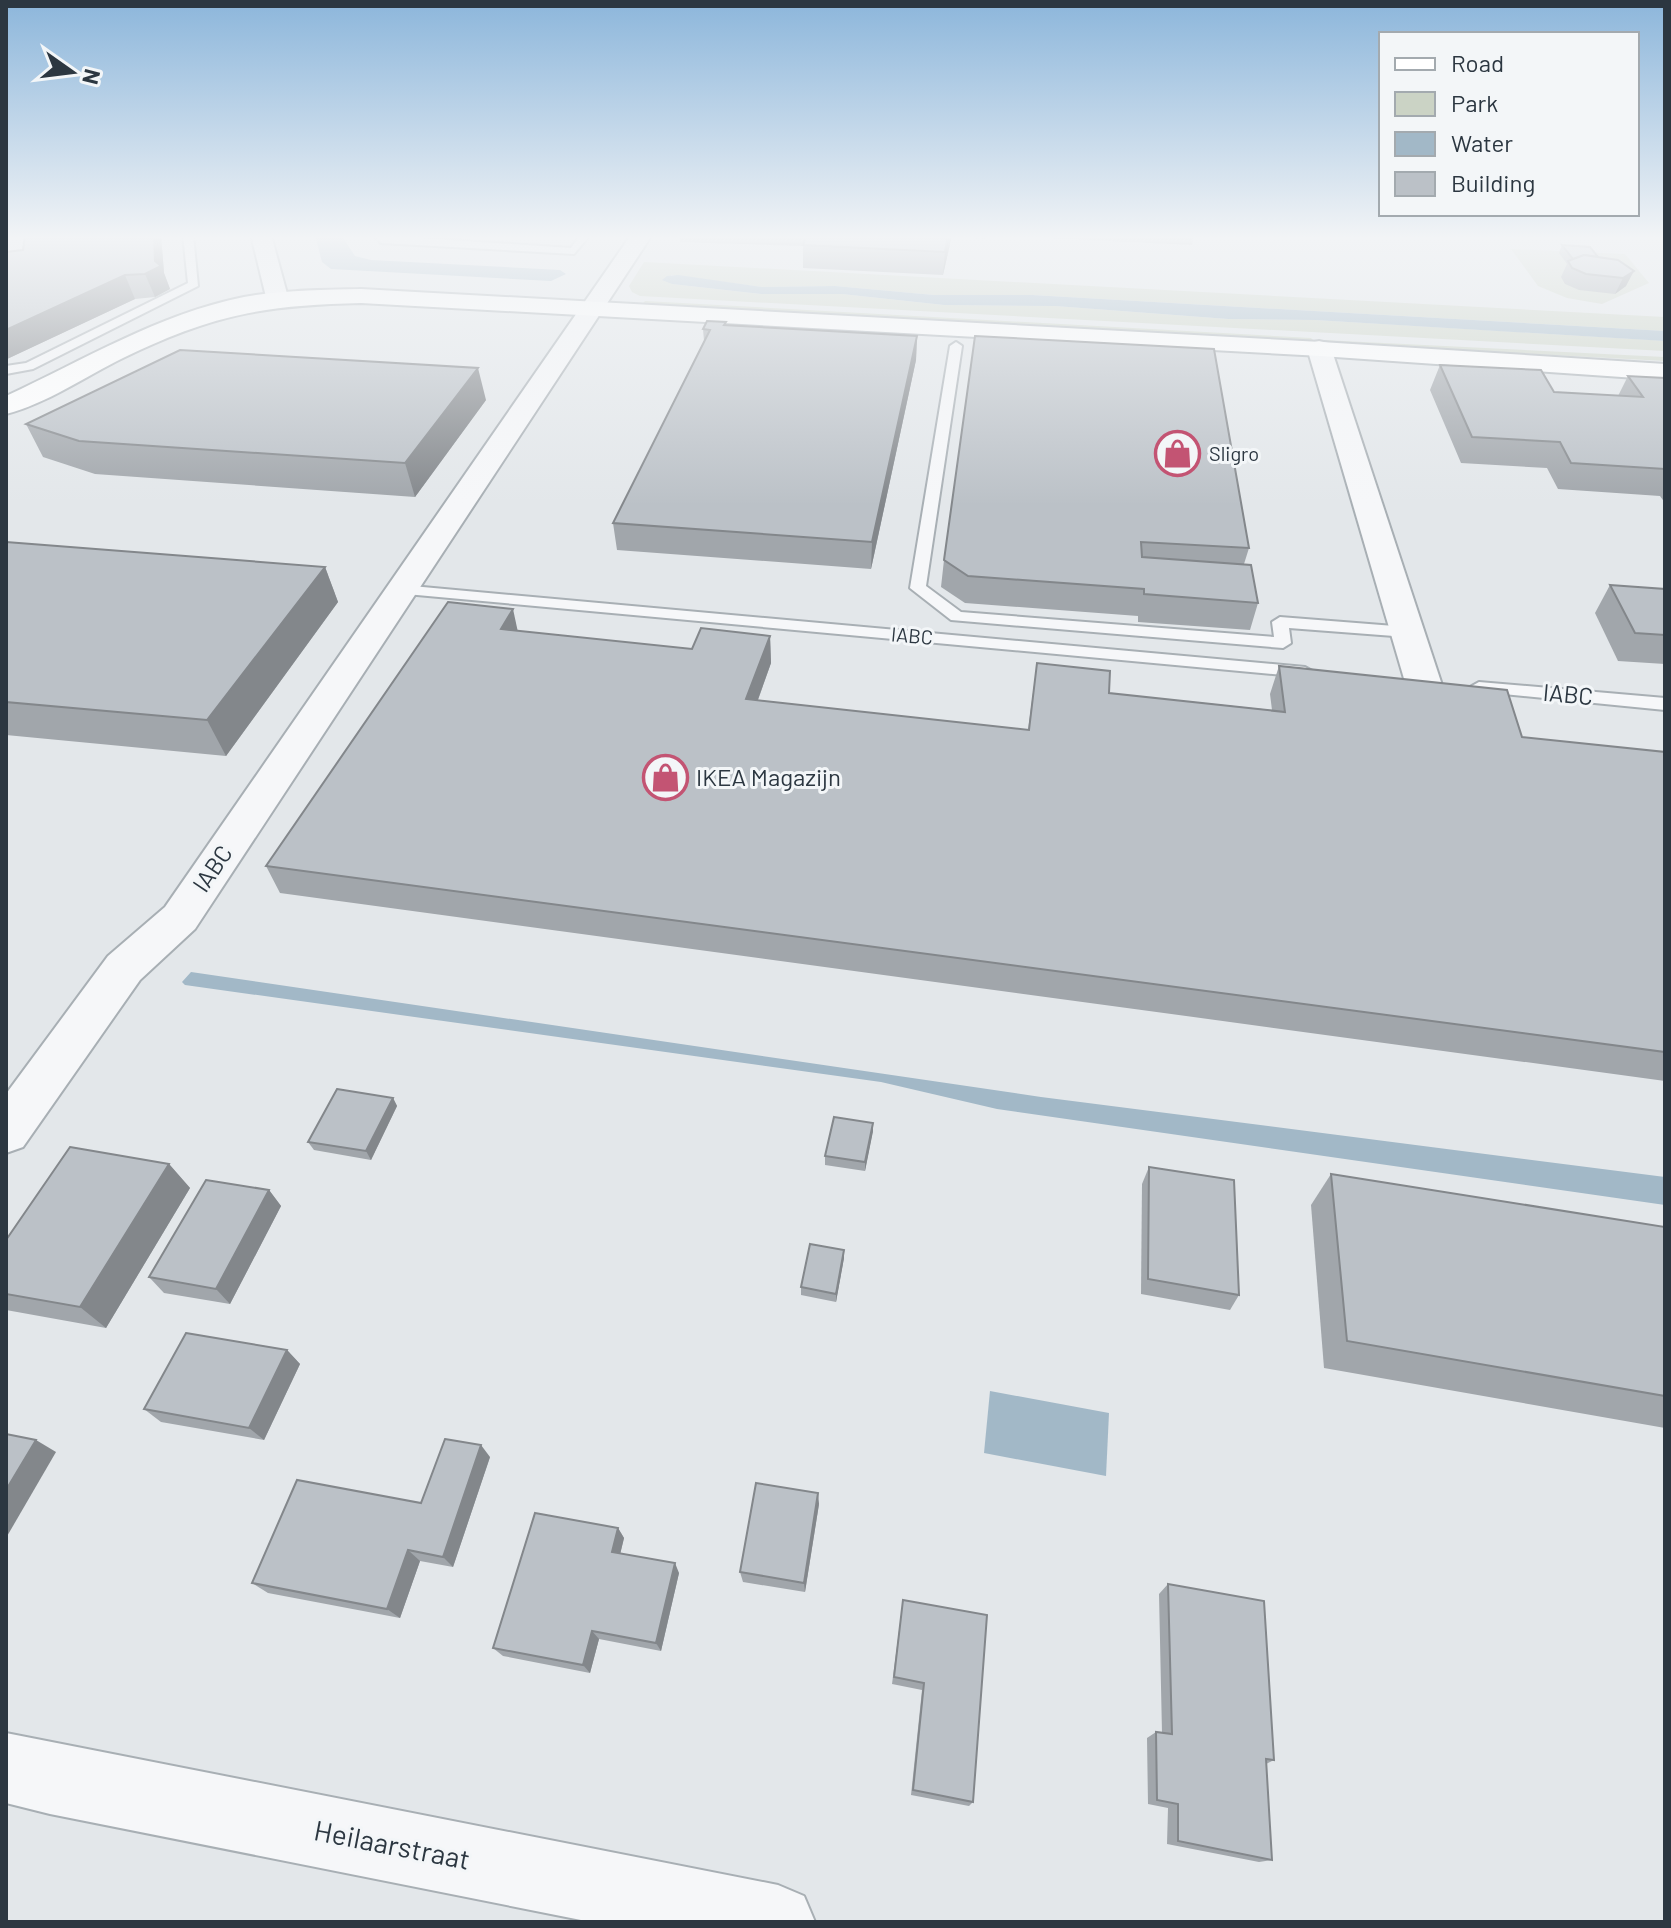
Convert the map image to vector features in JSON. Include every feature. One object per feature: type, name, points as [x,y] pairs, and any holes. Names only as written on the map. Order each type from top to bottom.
[{"type":"street","points":[[6,406],[181,325]]},
{"type":"street","points":[[6,423],[214,325]]},
{"type":"street","name":"IABC","points":[[6,1132],[124,968],[180,918],[581,325]]},
{"type":"street","points":[[900,325],[1466,357],[1665,372]]},
{"type":"street","points":[[1319,348],[1423,682]]},
{"type":"street","points":[[1466,357],[1665,365]]},
{"type":"street","name":"Heilaarstraat","points":[[6,1768],[778,1922]]},
{"type":"lane","points":[[6,370],[29,366],[112,325]]},
{"type":"lane","points":[[956,346],[918,588],[957,617],[1283,643],[1280,622],[1407,632]]},
{"type":"lane","name":"IABC","points":[[401,590],[1329,674]]},
{"type":"lane","name":"IABC","points":[[1468,687],[1665,704]]},
{"type":"green space","points":[[1012,325],[1077,325],[1311,338],[1314,341]]},
{"type":"green space","points":[[1180,325],[1399,325],[1665,341],[1665,351]]},
{"type":"green space","points":[[1559,325],[1665,325],[1665,331]]},
{"type":"green space","points":[[1323,340],[1665,357],[1665,361],[1327,343]]},
{"type":"water","points":[[1398,325],[1559,325],[1665,331],[1665,341]]},
{"type":"water","points":[[191,972],[1041,1097],[1665,1177],[1665,1205],[997,1109],[881,1082],[185,985],[182,982]]},
{"type":"water","points":[[990,1391],[1109,1413],[1106,1476],[984,1453]]},
{"type":"building","points":[[705,325],[724,325],[917,336],[872,542],[613,523],[710,330],[703,329]]},
{"type":"building","points":[[975,336],[1214,349],[1249,548],[1141,542],[1142,557],[1251,565],[1258,603],[1144,594],[1144,589],[968,576],[944,560]]},
{"type":"building","points":[[180,350],[478,368],[405,463],[79,441],[26,424]]},
{"type":"building","points":[[1440,365],[1541,370],[1554,392],[1643,397],[1628,376],[1665,378],[1665,469],[1571,463],[1560,442],[1472,437]]},
{"type":"building","points":[[6,542],[325,567],[207,720],[6,702]]},
{"type":"building","points":[[1610,585],[1665,589],[1665,635],[1635,633]]},
{"type":"building","points":[[448,602],[513,609],[501,629],[692,649],[701,628],[770,636],[746,699],[1029,730],[1037,663],[1110,671],[1109,693],[1285,712],[1279,666],[1507,690],[1522,737],[1665,752],[1665,1052],[266,866]]},
{"type":"building","points":[[337,1089],[393,1098],[366,1151],[308,1142]]},
{"type":"building","points":[[834,1117],[873,1123],[865,1162],[825,1156]]},
{"type":"building","points":[[70,1147],[169,1164],[80,1307],[6,1294],[6,1240]]},
{"type":"building","points":[[1149,1167],[1234,1180],[1239,1295],[1148,1279]]},
{"type":"building","points":[[1331,1174],[1665,1227],[1665,1396],[1347,1341]]},
{"type":"building","points":[[206,1180],[269,1190],[216,1289],[149,1277]]},
{"type":"building","points":[[810,1244],[844,1250],[836,1294],[801,1287]]},
{"type":"building","points":[[186,1333],[287,1350],[249,1428],[144,1409]]},
{"type":"building","points":[[6,1434],[36,1440],[6,1490]]},
{"type":"building","points":[[445,1439],[481,1445],[443,1557],[408,1550],[387,1609],[252,1583],[297,1480],[421,1503]]},
{"type":"building","points":[[756,1483],[818,1493],[804,1583],[740,1572]]},
{"type":"building","points":[[535,1513],[618,1528],[612,1552],[675,1563],[656,1643],[592,1631],[583,1665],[493,1648]]},
{"type":"building","points":[[1168,1584],[1264,1601],[1274,1760],[1266,1759],[1272,1860],[1178,1841],[1178,1804],[1157,1800],[1156,1732],[1172,1734]]},
{"type":"building","points":[[903,1600],[987,1615],[973,1802],[913,1790],[924,1683],[894,1677]]},
{"type":"place","name":"Sligro","points":[[1178,454]]},
{"type":"place","name":"IKEA Magazijn","points":[[665,778]]}]
